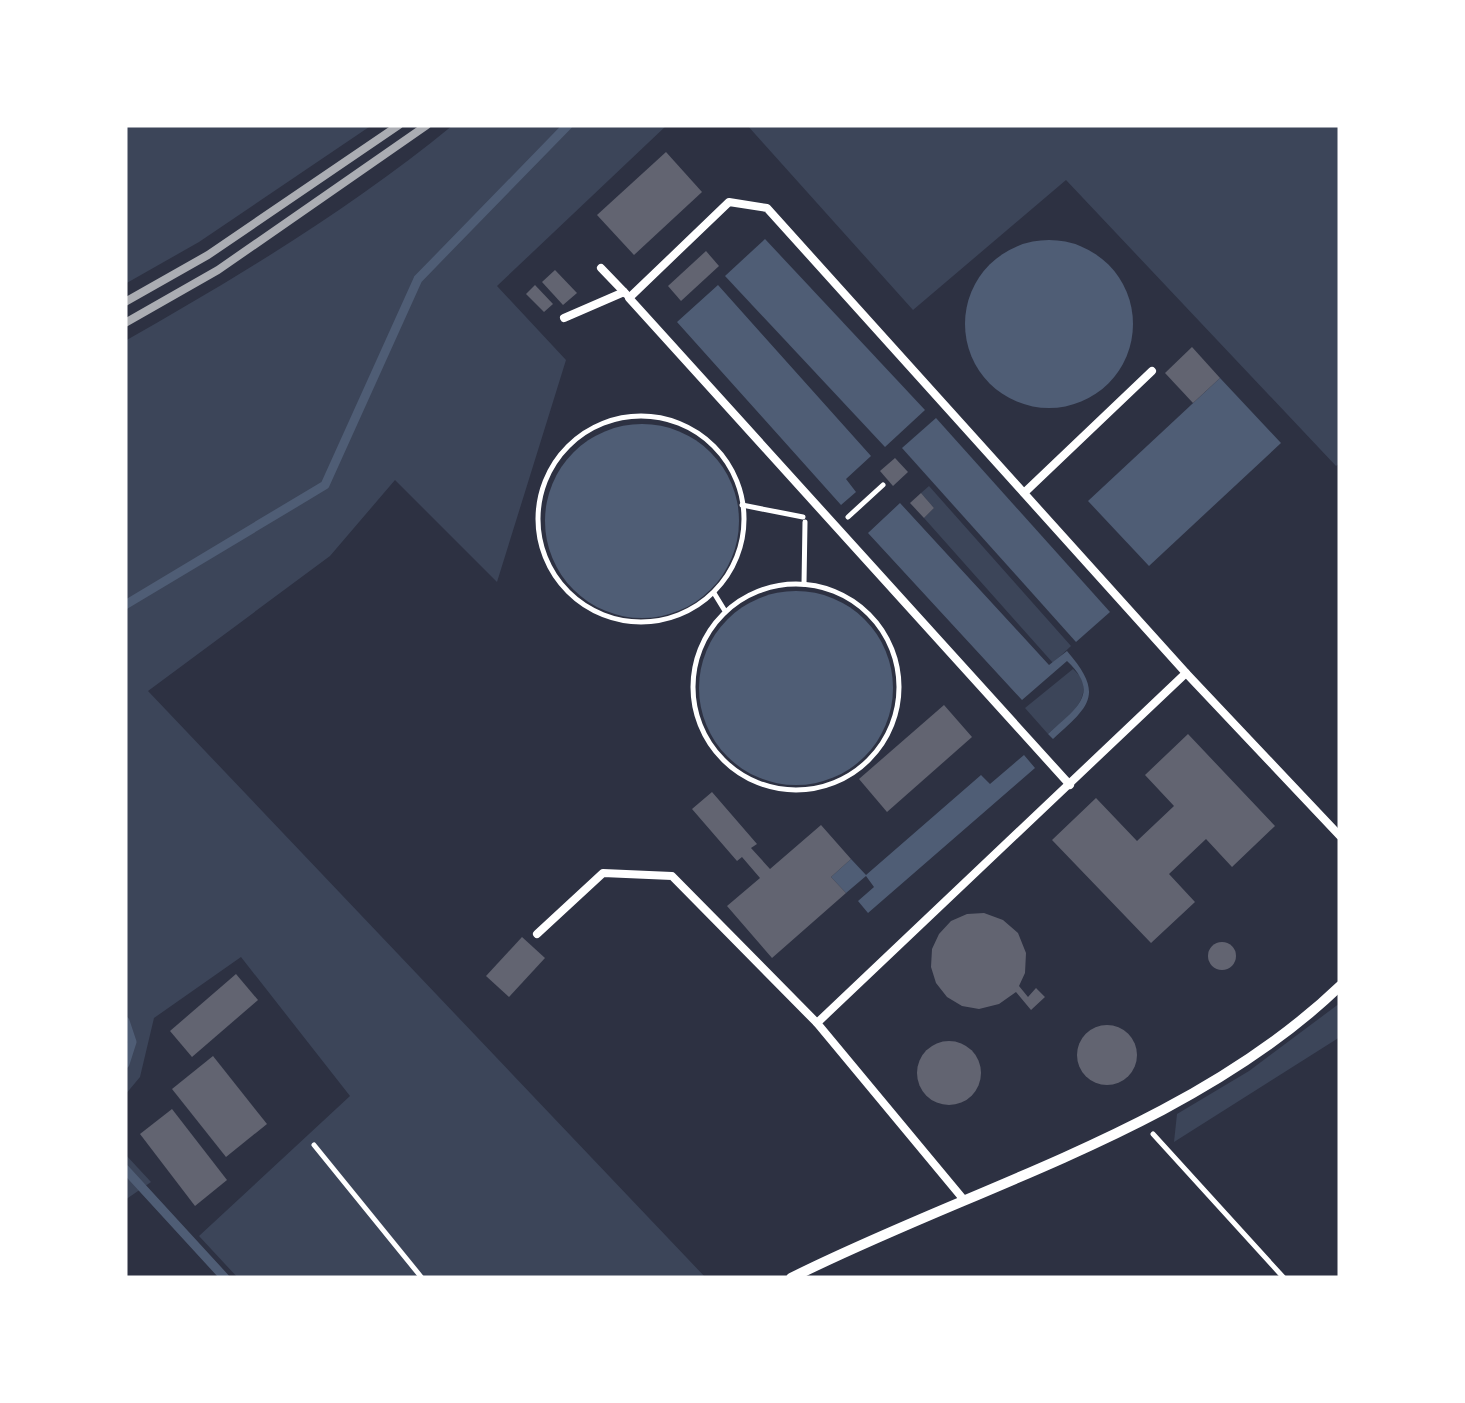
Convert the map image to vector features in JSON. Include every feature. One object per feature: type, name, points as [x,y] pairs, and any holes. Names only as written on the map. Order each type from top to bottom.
[{"type":"street","points":[[791,1278],[860,1243],[1142,1120],[1237,1066],[1312,1013],[1340,986]]},
{"type":"lane","points":[[564,318],[627,295],[729,202],[768,208],[1186,673],[1340,836]]},
{"type":"lane","points":[[601,268],[1070,785]]},
{"type":"lane","points":[[1024,493],[1152,371]]},
{"type":"lane","points":[[817,1022],[1186,673]]},
{"type":"lane","points":[[538,934],[603,873],[672,876],[817,1022],[964,1200]]},
{"type":"path","points":[[655,416],[698,432],[718,448],[741,490],[744,527],[735,563],[714,593],[681,615],[642,623],[604,616],[570,595],[547,564],[538,525],[545,480],[571,443],[610,420],[655,416]]},
{"type":"path","points":[[838,526],[883,485]]},
{"type":"path","points":[[742,506],[806,517],[804,584]]},
{"type":"path","points":[[804,584],[853,600],[879,625],[896,658],[900,695],[890,731],[868,761],[836,783],[798,791],[758,784],[725,763],[702,732],[692,693],[700,648],[726,611],[765,588],[804,584]]},
{"type":"path","points":[[714,593],[726,611]]},
{"type":"path","points":[[1142,1120],[1284,1278]]},
{"type":"path","points":[[314,1145],[422,1278]]},
{"type":"shaded area","points":[[125,125],[372,125],[199,242],[125,284]]},
{"type":"shaded area","points":[[453,125],[667,125],[497,286],[566,360],[497,582],[395,480],[330,556],[148,691],[706,1278],[238,1278],[199,1236],[350,1096],[241,957],[154,1018],[140,1077],[125,1095],[125,341],[294,240]]},
{"type":"shaded area","points":[[747,125],[1340,125],[1340,463],[1336,466],[1066,180],[913,310]]},
{"type":"shaded area","points":[[765,239],[925,410],[885,447],[725,276]]},
{"type":"shaded area","points":[[1049,240],[1081,246],[1109,264],[1127,292],[1133,324],[1127,356],[1109,384],[1081,402],[1049,408],[1017,402],[989,384],[971,356],[965,324],[971,292],[989,264],[1017,246]]},
{"type":"shaded area","points":[[718,285],[871,456],[846,479],[856,492],[841,505],[677,322]]},
{"type":"shaded area","points":[[1220,378],[1281,443],[1149,566],[1088,501]]},
{"type":"shaded area","points":[[936,418],[1110,612],[1076,642],[902,448]]},
{"type":"shaded area","points":[[642,424],[679,431],[711,452],[732,484],[739,521],[732,558],[711,590],[679,611],[642,618],[605,611],[573,590],[552,558],[545,521],[552,484],[573,452],[605,431]]},
{"type":"shaded area","points":[[929,486],[1071,646],[1053,663],[924,518],[934,508],[921,493]]},
{"type":"shaded area","points":[[900,503],[1049,665],[1067,651],[1079,666],[1086,678],[1088,698],[1084,708],[1053,739],[1048,734],[1081,701],[1083,683],[1077,673],[1067,661],[1022,700],[868,533]]},
{"type":"shaded area","points":[[796,591],[833,598],[865,619],[886,651],[893,688],[886,725],[865,757],[833,778],[796,785],[759,778],[727,757],[706,725],[699,688],[706,651],[727,619],[759,598]]},
{"type":"shaded area","points":[[1073,669],[1084,687],[1079,703],[1048,734],[1025,708]]},
{"type":"shaded area","points":[[1024,755],[1035,768],[868,913],[858,901],[874,887],[866,876],[846,893],[831,877],[851,859],[866,875],[981,775],[990,784]]},
{"type":"shaded area","points":[[1340,1003],[1340,1037],[1174,1142],[1177,1114],[1249,1071]]},
{"type":"shaded area","points":[[125,1154],[151,1182],[125,1200]]},
{"type":"building","points":[[666,152],[702,192],[634,255],[597,215]]},
{"type":"building","points":[[706,251],[719,266],[681,301],[668,286]]},
{"type":"building","points":[[555,270],[577,293],[563,305],[542,282]]},
{"type":"building","points":[[535,285],[553,304],[544,312],[526,294]]},
{"type":"building","points":[[1192,347],[1220,378],[1193,403],[1165,373]]},
{"type":"building","points":[[895,458],[908,472],[893,486],[880,471]]},
{"type":"building","points":[[921,493],[934,508],[924,518],[910,503]]},
{"type":"building","points":[[944,705],[972,737],[887,812],[859,779]]},
{"type":"building","points":[[1188,734],[1275,826],[1232,867],[1206,839],[1169,874],[1195,902],[1151,943],[1052,840],[1096,798],[1137,841],[1174,806],[1145,775]]},
{"type":"building","points":[[712,792],[757,844],[751,848],[770,869],[821,825],[851,859],[831,877],[846,893],[772,958],[727,906],[760,878],[742,857],[737,861],[692,809]]},
{"type":"building","points":[[984,913],[1003,920],[1018,933],[1026,953],[1025,973],[1019,986],[1028,997],[1036,988],[1045,997],[1031,1010],[1016,992],[999,1004],[979,1009],[962,1006],[947,997],[936,983],[931,967],[932,949],[939,934],[951,921],[967,914]]},
{"type":"building","points":[[522,937],[545,958],[509,997],[486,976]]},
{"type":"building","points":[[1222,942],[1232,946],[1236,956],[1232,966],[1222,970],[1212,966],[1208,956],[1212,946]]},
{"type":"building","points":[[236,974],[258,1000],[192,1057],[170,1031]]},
{"type":"building","points":[[1107,1025],[1128,1034],[1137,1055],[1128,1076],[1107,1085],[1086,1076],[1077,1055],[1086,1034]]},
{"type":"building","points":[[949,1041],[972,1050],[981,1073],[972,1096],[949,1105],[926,1096],[917,1073],[926,1050]]},
{"type":"building","points":[[213,1056],[267,1124],[226,1157],[172,1089]]},
{"type":"building","points":[[172,1109],[227,1180],[195,1206],[140,1134]]},
{"type":"waterway","points":[[125,605],[325,485],[418,279],[568,125]]},
{"type":"waterway","points":[[125,1021],[132,1042],[125,1064]]},
{"type":"waterway","points":[[125,1169],[225,1278]]},
{"type":"railway","points":[[125,302],[208,255],[399,125]]},
{"type":"railway","points":[[125,323],[218,270],[427,125]]}]
